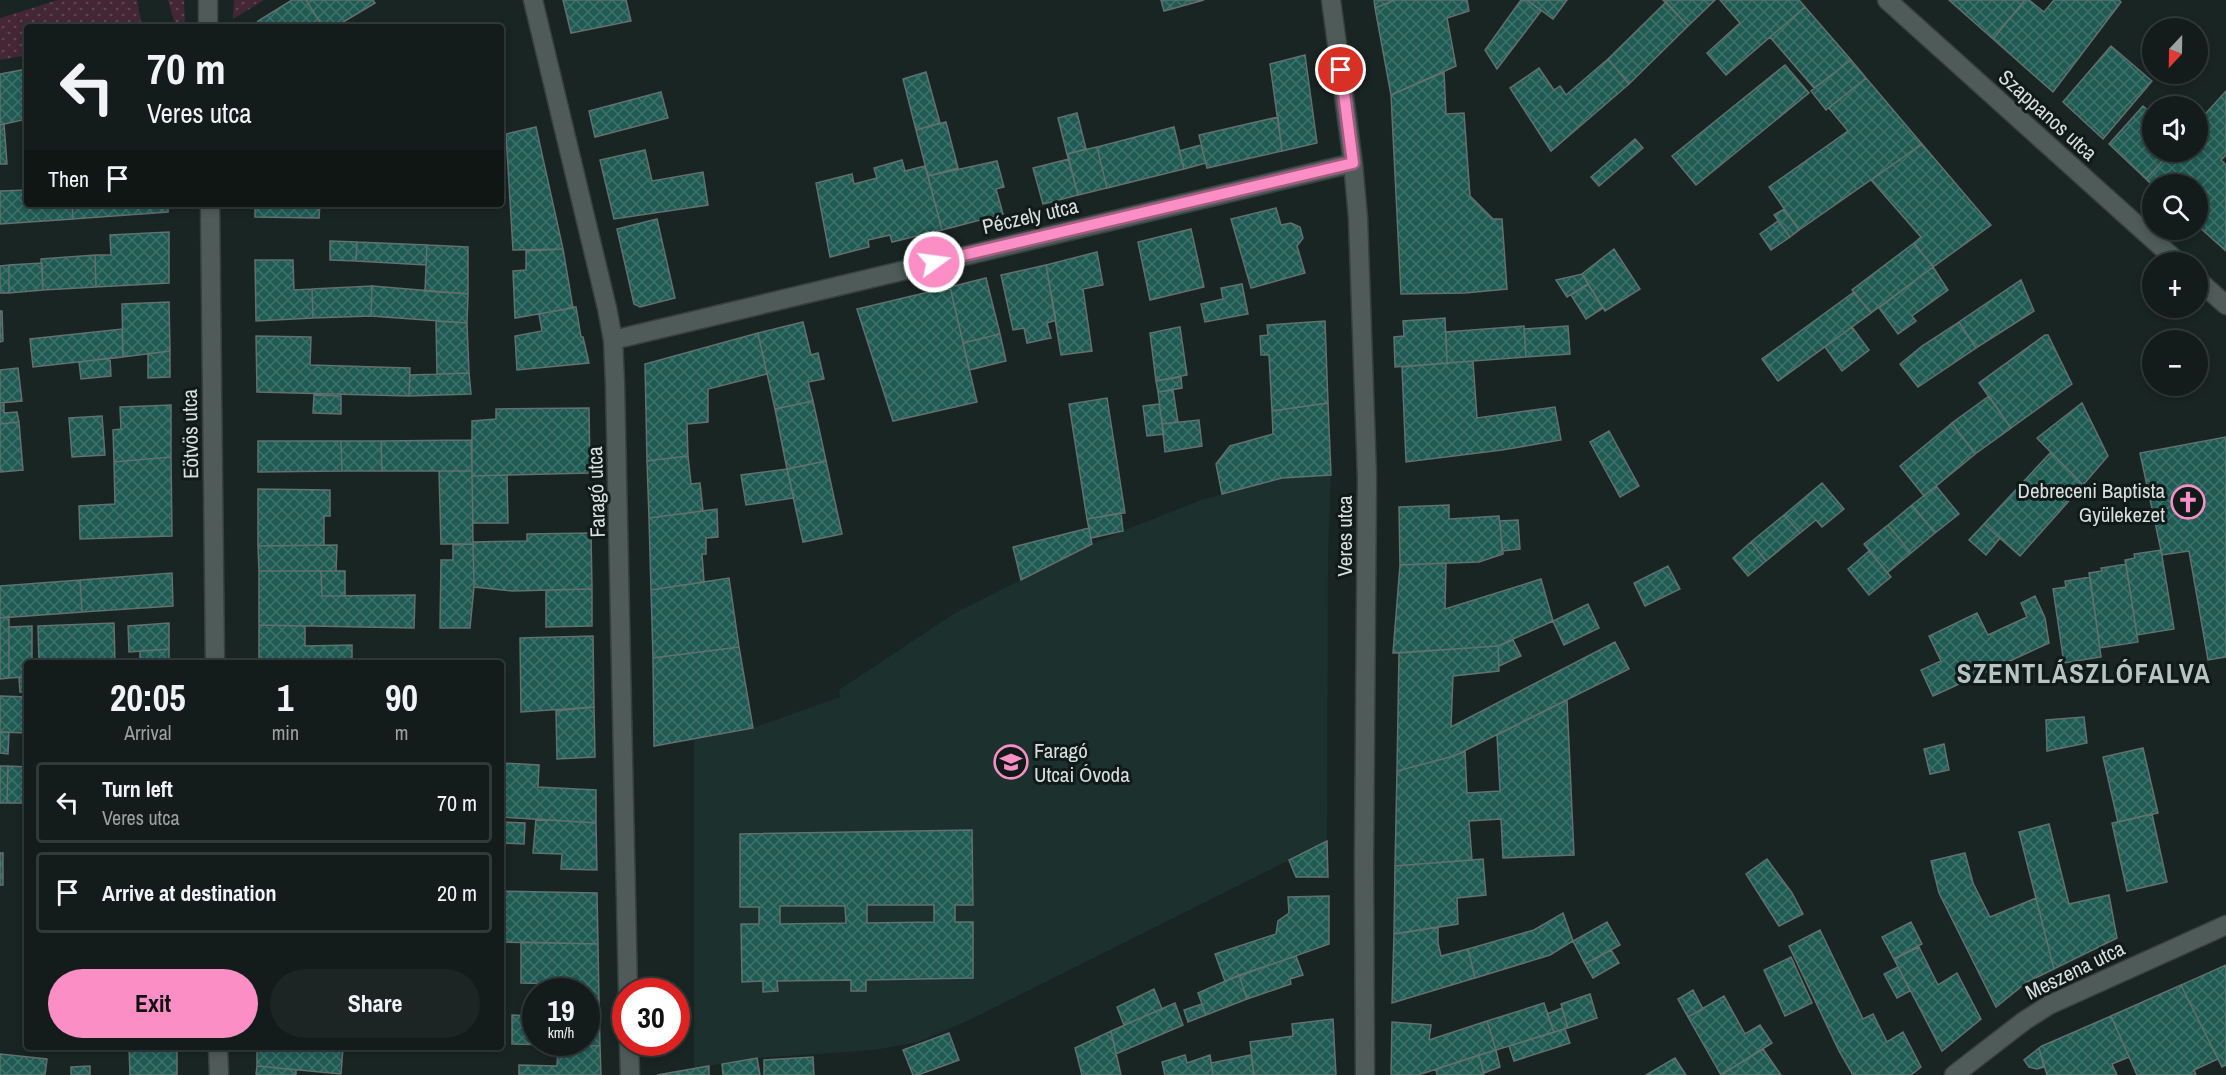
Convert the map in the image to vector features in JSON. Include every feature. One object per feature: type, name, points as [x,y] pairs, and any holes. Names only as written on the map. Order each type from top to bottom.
[{"type":"street","points":[[208,0],[208,24]]},
{"type":"street","name":"Faragó utca","points":[[533,0],[613,340],[620,540],[628,978]]},
{"type":"street","name":"Veres utca","points":[[1331,0],[1358,218],[1367,477],[1365,1075]]},
{"type":"street","name":"Szappanos utca","points":[[1887,0],[2167,252]]},
{"type":"street","name":"Péczely utca","points":[[613,340],[1353,163]]},
{"type":"street","name":"Eötvös utca","points":[[210,207],[215,660]]},
{"type":"street","points":[[2208,289],[2226,305]]},
{"type":"street","name":"Meszena utca","points":[[1954,1075],[2012,1030],[2049,1005],[2226,925]]},
{"type":"street","points":[[218,1050],[219,1075]]},
{"type":"street","points":[[629,1056],[630,1075]]},
{"type":"shaded area","points":[[58,0],[137,0],[141,24],[24,24],[24,56],[0,60],[0,18]]},
{"type":"shaded area","points":[[168,0],[184,0],[185,24],[174,21]]},
{"type":"shaded area","points":[[234,0],[264,0],[233,19]]},
{"type":"shaded area","name":"Faragó Utcai Óvoda","points":[[1331,475],[1328,553],[1327,841],[967,1021],[918,1042],[874,1050],[757,1058],[694,1068],[694,739],[753,728],[840,697],[839,690],[955,613],[1092,544],[1123,531],[1201,500],[1282,478]]},
{"type":"building","points":[[292,0],[306,0],[321,24],[256,24]]},
{"type":"building","points":[[306,0],[373,0],[375,3],[340,24],[321,24]]},
{"type":"building","points":[[563,0],[626,0],[631,21],[571,33]]},
{"type":"building","points":[[1161,0],[1204,0],[1164,11]]},
{"type":"building","points":[[1374,0],[1395,0],[1375,8]]},
{"type":"building","points":[[1395,0],[1467,0],[1469,11],[1447,18],[1456,66],[1391,95],[1375,8]]},
{"type":"building","points":[[1521,0],[1527,0],[1541,11],[1497,69],[1485,50]]},
{"type":"building","points":[[1527,0],[1567,0],[1553,19]]},
{"type":"building","points":[[1663,0],[1715,0],[1688,26]]},
{"type":"building","points":[[1720,0],[1799,0],[1805,7],[1726,75],[1707,53],[1740,23]]},
{"type":"building","points":[[1949,0],[2025,0],[1993,39]]},
{"type":"building","points":[[2025,0],[2029,0],[2044,12],[2054,0],[2119,0],[2121,2],[2053,92],[1993,39]]},
{"type":"building","points":[[1666,2],[1688,26],[1629,84],[1608,59]]},
{"type":"building","points":[[1805,7],[1851,60],[1814,88],[1770,37]]},
{"type":"building","points":[[2111,46],[2142,72],[2142,84],[2149,84],[2103,139],[2063,102]]},
{"type":"building","points":[[1305,55],[1317,143],[1282,151],[1270,64]]},
{"type":"building","points":[[1608,59],[1629,84],[1551,151],[1510,88],[1539,68],[1554,90],[1560,86],[1566,95]]},
{"type":"building","points":[[1851,60],[1866,78],[1826,110],[1811,91]]},
{"type":"building","points":[[1785,65],[1809,93],[1696,185],[1672,156]]},
{"type":"building","points":[[24,70],[24,120],[0,125],[0,74]]},
{"type":"building","points":[[926,72],[940,123],[916,130],[903,79]]},
{"type":"building","points":[[1444,72],[1446,114],[1464,113],[1470,196],[1493,219],[1502,219],[1507,289],[1465,293],[1401,294],[1391,95]]},
{"type":"building","points":[[1866,78],[1922,144],[1799,230],[1769,187],[1848,131],[1829,108]]},
{"type":"building","points":[[2226,91],[2226,155],[2221,160],[2226,165],[2226,251],[2208,235],[2208,174],[2151,174],[2162,162],[2208,162],[2208,111]]},
{"type":"building","points":[[661,92],[668,118],[595,137],[589,111]]},
{"type":"building","points":[[2142,107],[2142,162],[2162,162],[2151,174],[2142,175],[2109,144]]},
{"type":"building","points":[[1077,113],[1086,149],[1067,154],[1058,118]]},
{"type":"building","points":[[1278,117],[1282,151],[1207,168],[1199,135]]},
{"type":"building","points":[[946,122],[958,168],[928,176],[916,130]]},
{"type":"building","points":[[4,124],[7,164],[0,164],[0,125]]},
{"type":"building","points":[[536,127],[563,249],[513,250],[506,134]]},
{"type":"building","points":[[1174,127],[1184,169],[1107,188],[1097,147]]},
{"type":"building","points":[[1635,139],[1643,148],[1599,186],[1591,177]]},
{"type":"building","points":[[1922,144],[1991,225],[1933,267],[1914,243],[1921,237],[1871,180]]},
{"type":"building","points":[[1201,145],[1206,163],[1184,169],[1179,151]]},
{"type":"building","points":[[1097,147],[1107,188],[1078,195],[1067,154]]},
{"type":"building","points":[[645,150],[652,181],[703,172],[708,205],[614,219],[600,160]]},
{"type":"building","points":[[1069,159],[1078,195],[1043,204],[1033,168]]},
{"type":"building","points":[[902,160],[905,171],[925,166],[942,230],[892,242],[890,235],[868,240],[869,247],[830,257],[816,183],[852,174],[854,184],[877,178],[874,168]]},
{"type":"building","points":[[997,161],[1004,187],[996,189],[1003,214],[942,230],[928,176]]},
{"type":"building","points":[[24,190],[24,207],[72,207],[73,219],[0,224],[0,191]]},
{"type":"building","points":[[72,207],[168,207],[168,212],[73,219]]},
{"type":"building","points":[[255,207],[320,207],[319,218],[255,217]]},
{"type":"building","points":[[1276,208],[1281,225],[1291,223],[1300,227],[1303,238],[1297,246],[1305,273],[1251,288],[1231,219]]},
{"type":"building","points":[[1784,209],[1799,230],[1790,237],[1774,215]]},
{"type":"building","points":[[657,219],[675,298],[640,307],[634,304],[617,229]]},
{"type":"building","points":[[1778,221],[1790,237],[1771,250],[1760,234]]},
{"type":"building","points":[[1191,229],[1204,287],[1150,300],[1138,242]]},
{"type":"building","points":[[169,232],[169,283],[96,287],[95,255],[111,255],[110,235]]},
{"type":"building","points":[[330,241],[357,242],[356,261],[330,260]]},
{"type":"building","points":[[357,242],[427,245],[426,265],[356,261]]},
{"type":"building","points":[[1914,243],[1933,267],[1871,313],[1852,290]]},
{"type":"building","points":[[427,245],[468,247],[468,294],[425,291]]},
{"type":"building","points":[[563,249],[573,308],[515,318],[513,271],[526,270],[526,251]]},
{"type":"building","points":[[1614,249],[1640,289],[1605,311],[1582,274]]},
{"type":"building","points":[[1097,252],[1103,285],[1083,289],[1092,351],[1061,355],[1046,265]]},
{"type":"building","points":[[95,255],[96,287],[43,290],[41,259]]},
{"type":"building","points":[[255,260],[293,260],[294,290],[312,289],[313,318],[256,321]]},
{"type":"building","points":[[42,263],[43,290],[9,293],[9,265]]},
{"type":"building","points":[[9,265],[9,293],[0,293],[0,266]]},
{"type":"building","points":[[1046,265],[1056,320],[1047,323],[1051,338],[1027,343],[1024,328],[1013,330],[1001,275]]},
{"type":"building","points":[[1933,267],[1948,290],[1912,316],[1916,321],[1898,334],[1879,308]]},
{"type":"building","points":[[1582,274],[1588,284],[1567,297],[1556,280]]},
{"type":"building","points":[[986,278],[1000,334],[963,343],[950,287]]},
{"type":"building","points":[[2021,280],[2034,311],[1976,348],[1959,322]]},
{"type":"building","points":[[1242,284],[1248,314],[1205,322],[1201,304],[1223,299],[1221,288]]},
{"type":"building","points":[[1588,284],[1603,308],[1586,319],[1571,295]]},
{"type":"building","points":[[372,286],[371,316],[313,318],[312,289]]},
{"type":"building","points":[[372,286],[468,294],[467,323],[371,316]]},
{"type":"building","points":[[950,287],[977,402],[893,421],[857,309]]},
{"type":"building","points":[[1854,292],[1871,313],[1778,381],[1762,359]]},
{"type":"building","points":[[169,302],[170,351],[123,357],[122,304]]},
{"type":"building","points":[[576,307],[581,337],[583,337],[589,363],[517,370],[515,336],[542,331],[539,314]]},
{"type":"building","points":[[0,311],[2,311],[3,341],[0,342]]},
{"type":"building","points":[[1445,318],[1447,363],[1395,367],[1394,337],[1404,336],[1403,321]]},
{"type":"building","points":[[436,321],[467,323],[469,373],[437,374]]},
{"type":"building","points":[[1325,321],[1328,403],[1272,411],[1269,355],[1261,355],[1260,336],[1268,335],[1267,325]]},
{"type":"building","points":[[803,322],[811,355],[818,353],[824,379],[808,382],[813,401],[775,409],[758,333]]},
{"type":"building","points":[[1959,322],[1976,348],[1918,387],[1900,364],[1922,346]]},
{"type":"building","points":[[1524,326],[1526,357],[1447,363],[1446,332]]},
{"type":"building","points":[[1568,326],[1570,354],[1526,357],[1524,329]]},
{"type":"building","points":[[1180,327],[1187,375],[1156,381],[1150,333]]},
{"type":"building","points":[[1852,327],[1869,350],[1842,371],[1825,347]]},
{"type":"building","points":[[122,329],[123,357],[33,367],[30,339]]},
{"type":"building","points":[[758,333],[767,374],[708,389],[708,422],[687,424],[688,456],[647,461],[645,364]]},
{"type":"building","points":[[1000,334],[1006,361],[969,370],[963,343]]},
{"type":"building","points":[[2048,335],[2072,384],[2011,428],[1979,383]]},
{"type":"building","points":[[256,336],[311,337],[310,365],[410,368],[409,396],[257,392]]},
{"type":"building","points":[[170,351],[170,377],[148,378],[148,354]]},
{"type":"building","points":[[110,358],[111,376],[81,379],[79,362]]},
{"type":"building","points":[[1473,361],[1477,418],[1555,407],[1561,440],[1406,462],[1402,367]]},
{"type":"building","points":[[18,368],[22,401],[0,403],[0,370]]},
{"type":"building","points":[[469,373],[471,394],[409,396],[410,375]]},
{"type":"building","points":[[1181,377],[1182,388],[1158,392],[1156,381]]},
{"type":"building","points":[[1173,390],[1178,422],[1162,424],[1158,392]]},
{"type":"building","points":[[314,395],[341,396],[341,414],[313,413]]},
{"type":"building","points":[[1989,396],[2011,428],[1975,454],[1952,423]]},
{"type":"building","points":[[1107,398],[1125,513],[1087,519],[1069,404]]},
{"type":"building","points":[[813,401],[826,461],[787,469],[775,409]]},
{"type":"building","points":[[0,403],[4,403],[4,413],[17,412],[19,422],[0,424]]},
{"type":"building","points":[[1328,403],[1331,475],[1282,478],[1222,494],[1216,464],[1230,446],[1273,434],[1272,411]]},
{"type":"building","points":[[2082,403],[2108,456],[2083,485],[2037,438]]},
{"type":"building","points":[[1159,404],[1164,434],[1147,436],[1143,406]]},
{"type":"building","points":[[171,405],[171,457],[114,462],[113,430],[121,429],[120,407]]},
{"type":"building","points":[[589,408],[590,473],[472,476],[472,421],[496,419],[496,409]]},
{"type":"building","points":[[102,416],[105,455],[72,457],[69,418]]},
{"type":"building","points":[[1199,420],[1202,446],[1165,452],[1162,424]]},
{"type":"building","points":[[19,422],[23,470],[0,472],[0,424]]},
{"type":"building","points":[[1952,423],[1975,454],[1924,496],[1900,466]]},
{"type":"building","points":[[1609,431],[1639,486],[1620,497],[1590,442]]},
{"type":"building","name":"Debreceni Baptista Gyülekezet","points":[[2226,437],[2226,657],[2208,660],[2189,551],[2162,555],[2140,453]]},
{"type":"building","points":[[471,440],[472,471],[382,471],[381,441]]},
{"type":"building","points":[[258,441],[341,441],[342,471],[258,472]]},
{"type":"building","points":[[341,441],[381,441],[382,471],[342,471]]},
{"type":"building","points":[[2051,452],[2083,485],[2020,556],[1984,524]]},
{"type":"building","points":[[688,456],[691,484],[700,483],[703,511],[649,518],[647,461]]},
{"type":"building","points":[[171,457],[172,536],[80,539],[79,506],[115,504],[114,462]]},
{"type":"building","points":[[826,461],[842,534],[803,542],[787,469]]},
{"type":"building","points":[[787,469],[794,498],[746,505],[741,475]]},
{"type":"building","points":[[439,471],[472,471],[473,544],[441,544]]},
{"type":"building","points":[[507,475],[508,523],[473,523],[472,476]]},
{"type":"building","points":[[1822,483],[1844,509],[1822,527],[1816,520],[1800,533],[1784,515]]},
{"type":"building","points":[[1936,486],[1959,514],[1935,533],[1912,505]]},
{"type":"building","points":[[258,489],[330,490],[330,516],[324,516],[324,545],[258,546]]},
{"type":"building","points":[[1449,505],[1449,519],[1499,516],[1503,554],[1479,562],[1400,565],[1399,507]]},
{"type":"building","points":[[1912,505],[1935,533],[1911,553],[1888,525]]},
{"type":"building","points":[[717,509],[718,537],[706,538],[706,554],[702,554],[704,582],[651,590],[649,518]]},
{"type":"building","points":[[1121,513],[1123,531],[1091,538],[1087,519]]},
{"type":"building","points":[[1784,515],[1800,533],[1766,561],[1751,542]]},
{"type":"building","points":[[1518,520],[1520,549],[1502,551],[1500,521]]},
{"type":"building","points":[[1984,524],[2000,538],[1986,555],[1969,540]]},
{"type":"building","points":[[1888,525],[1911,553],[1887,573],[1864,544]]},
{"type":"building","points":[[1089,528],[1092,544],[1021,580],[1013,547]]},
{"type":"building","points":[[591,533],[592,589],[512,591],[474,587],[473,542],[527,541],[527,534]]},
{"type":"building","points":[[1751,542],[1766,561],[1748,576],[1733,558]]},
{"type":"building","points":[[473,544],[474,587],[470,628],[440,628],[441,560],[453,560],[453,545]]},
{"type":"building","points":[[337,545],[336,571],[259,571],[258,546]]},
{"type":"building","points":[[2161,550],[2174,629],[2137,635],[2125,560],[2135,558],[2134,554]]},
{"type":"building","points":[[1869,551],[1891,577],[1869,595],[1848,569]]},
{"type":"building","points":[[1446,563],[1445,609],[1541,579],[1553,621],[1498,646],[1393,653],[1400,565]]},
{"type":"building","points":[[2126,564],[2138,642],[2100,648],[2089,573],[2102,571],[2101,568]]},
{"type":"building","points":[[1668,566],[1680,589],[1645,606],[1634,583]]},
{"type":"building","points":[[259,571],[321,571],[322,596],[415,595],[414,628],[259,625]]},
{"type":"building","points":[[321,571],[345,571],[345,596],[322,596]]},
{"type":"building","points":[[172,573],[173,606],[82,612],[80,580]]},
{"type":"building","points":[[2090,577],[2101,657],[2064,663],[2053,589],[2066,587],[2065,581]]},
{"type":"building","points":[[729,578],[739,647],[653,658],[651,590]]},
{"type":"building","points":[[80,580],[82,612],[0,618],[0,586]]},
{"type":"building","points":[[592,589],[592,626],[546,627],[546,590]]},
{"type":"building","points":[[2035,596],[2045,618],[2049,643],[1933,696],[1921,670],[1941,661],[1929,636],[1977,613],[1988,635],[2027,617],[2021,603]]},
{"type":"building","points":[[1588,604],[1599,628],[1564,645],[1553,621]]},
{"type":"building","points":[[9,617],[9,678],[0,679],[0,618]]},
{"type":"building","points":[[114,623],[115,660],[39,660],[38,626]]},
{"type":"building","points":[[169,623],[169,649],[129,652],[128,626]]},
{"type":"building","points":[[259,625],[305,626],[305,646],[352,645],[352,660],[259,660]]},
{"type":"building","points":[[32,626],[32,660],[24,660],[24,677],[9,678],[9,627]]},
{"type":"building","points":[[593,636],[594,707],[521,712],[520,638]]},
{"type":"building","points":[[1513,640],[1521,656],[1499,666],[1498,646]]},
{"type":"building","points":[[1615,642],[1629,669],[1454,756],[1397,771],[1399,653],[1498,646],[1499,671],[1453,676],[1451,727]]},
{"type":"building","points":[[739,647],[753,728],[654,746],[653,658]]},
{"type":"building","points":[[169,649],[169,660],[140,660],[140,651]]},
{"type":"building","points":[[24,677],[24,692],[20,692],[19,678]]},
{"type":"building","points":[[0,696],[24,697],[24,733],[0,732]]},
{"type":"building","points":[[1567,700],[1574,855],[1503,858],[1501,819],[1469,821],[1472,860],[1395,866],[1397,771],[1465,751],[1467,793],[1500,791],[1497,735]]},
{"type":"building","points":[[594,707],[595,757],[557,759],[556,711]]},
{"type":"building","points":[[2084,717],[2087,743],[2047,751],[2046,720]]},
{"type":"building","points":[[0,732],[9,732],[8,754],[0,753]]},
{"type":"building","points":[[1944,744],[1949,770],[1930,774],[1924,749]]},
{"type":"building","points":[[2143,748],[2158,813],[2118,822],[2103,757]]},
{"type":"building","points":[[504,763],[539,765],[538,787],[596,790],[596,823],[504,817]]},
{"type":"building","points":[[0,766],[8,766],[7,803],[0,803]]},
{"type":"building","points":[[8,766],[24,767],[24,803],[7,803]]},
{"type":"building","points":[[2152,814],[2167,882],[2127,891],[2112,823]]},
{"type":"building","points":[[536,819],[596,823],[597,870],[561,869],[562,854],[533,853]]},
{"type":"building","points":[[504,822],[525,823],[524,844],[504,843]]},
{"type":"building","points":[[2049,824],[2069,904],[2109,895],[2117,938],[2054,969],[2019,832]]},
{"type":"building","points":[[972,830],[973,905],[955,905],[955,922],[973,922],[973,978],[866,980],[866,991],[851,991],[851,980],[777,981],[778,991],[763,992],[763,981],[742,982],[741,924],[759,924],[759,907],[740,907],[740,834]],"holes":[[[867,905],[934,905],[934,922],[867,923]],[[780,906],[845,906],[846,923],[780,924]]]},
{"type":"building","points":[[1327,841],[1328,877],[1296,877],[1289,860]]},
{"type":"building","points":[[0,853],[3,853],[3,885],[0,885]]},
{"type":"building","points":[[1965,853],[1973,883],[1990,917],[2036,898],[2054,969],[2027,982],[1996,1007],[1939,893],[1931,861]]},
{"type":"building","points":[[1483,859],[1486,895],[1457,898],[1458,924],[1394,934],[1395,866]]},
{"type":"building","points":[[1767,859],[1792,893],[1803,914],[1779,926],[1746,874]]},
{"type":"building","points":[[504,891],[597,893],[598,944],[504,942]]},
{"type":"building","points":[[1329,896],[1329,944],[1225,981],[1215,954],[1276,934],[1278,921],[1289,913],[1288,897]]},
{"type":"building","points":[[1563,913],[1573,941],[1550,955],[1475,978],[1468,949],[1534,930]]},
{"type":"building","points":[[1607,922],[1620,945],[1585,964],[1573,941]]},
{"type":"building","points":[[1911,922],[1922,944],[1894,959],[1882,937]]},
{"type":"building","points":[[1438,927],[1441,956],[1468,949],[1475,978],[1392,1003],[1394,934]]},
{"type":"building","points":[[1820,930],[1863,1019],[1873,1014],[1887,1042],[1903,1032],[1921,1067],[1911,1075],[1853,1075],[1839,1051],[1789,946]]},
{"type":"building","points":[[521,942],[598,944],[599,978],[522,978],[521,983]]},
{"type":"building","points":[[1919,947],[1938,985],[1957,973],[1981,1019],[1942,1051],[1894,959]]},
{"type":"building","points":[[1611,950],[1619,963],[1593,978],[1585,964]]},
{"type":"building","points":[[1296,956],[1303,975],[1290,979],[1291,984],[1247,999],[1239,975]]},
{"type":"building","points":[[1791,957],[1812,1003],[1785,1016],[1764,970]]},
{"type":"building","points":[[2226,965],[2226,1065],[2222,1067],[2181,985]]},
{"type":"building","points":[[1898,967],[1910,991],[1897,998],[1884,974]]},
{"type":"building","points":[[1239,975],[1247,999],[1206,1015],[1198,993]]},
{"type":"building","points":[[2181,985],[2218,1059],[2194,1070],[2196,1075],[2137,1075],[2111,1016]]},
{"type":"building","points":[[1154,989],[1162,1009],[1124,1025],[1117,1007]]},
{"type":"building","points":[[1693,990],[1703,1009],[1688,1017],[1678,999]]},
{"type":"building","points":[[1590,994],[1597,1018],[1568,1028],[1561,1004]]},
{"type":"building","points":[[1724,996],[1745,1034],[1760,1025],[1772,1043],[1721,1075],[1688,1017]]},
{"type":"building","points":[[1175,1003],[1183,1025],[1116,1054],[1111,1031]]},
{"type":"building","points":[[1544,1003],[1554,1032],[1496,1050],[1487,1021]]},
{"type":"building","points":[[1202,1004],[1206,1015],[1188,1022],[1184,1010]]},
{"type":"building","points":[[1562,1008],[1568,1028],[1554,1032],[1547,1014]]},
{"type":"building","points":[[512,1015],[522,1015],[522,1044],[512,1044]]},
{"type":"building","points":[[2111,1016],[2129,1057],[2112,1064],[2117,1075],[2047,1075],[2039,1048]]},
{"type":"building","points":[[1333,1019],[1336,1075],[1254,1075],[1250,1042],[1293,1036],[1292,1024]]},
{"type":"building","points":[[1487,1021],[1496,1050],[1418,1075],[1391,1075],[1392,1022],[1431,1025],[1429,1040]]},
{"type":"building","points":[[1565,1029],[1570,1043],[1514,1061],[1509,1046]]},
{"type":"building","points":[[1111,1031],[1121,1075],[1082,1075],[1075,1048]]},
{"type":"building","points":[[949,1033],[959,1060],[913,1075],[903,1050]]},
{"type":"building","points":[[600,1046],[601,1075],[519,1075],[519,1065],[557,1066],[557,1056],[600,1056]]},
{"type":"building","points":[[2039,1048],[2044,1067],[2037,1069],[2029,1067],[2024,1060]]},
{"type":"building","points":[[1763,1049],[1781,1075],[1721,1075]]},
{"type":"building","points":[[129,1050],[177,1050],[177,1075],[130,1075]]},
{"type":"building","points":[[257,1050],[343,1050],[341,1074],[257,1066]]},
{"type":"building","points":[[1496,1050],[1500,1067],[1484,1073],[1479,1055]]},
{"type":"building","points":[[0,1054],[47,1059],[45,1075],[0,1075]]},
{"type":"building","points":[[1185,1055],[1187,1063],[1210,1055],[1213,1075],[1165,1075],[1162,1062]]},
{"type":"building","points":[[1251,1055],[1254,1075],[1213,1075],[1211,1063]]},
{"type":"building","points":[[1479,1055],[1484,1075],[1437,1075],[1436,1069]]},
{"type":"building","points":[[813,1057],[814,1075],[764,1075],[764,1060]]},
{"type":"building","points":[[757,1058],[760,1075],[723,1075],[722,1064]]},
{"type":"building","points":[[1675,1058],[1686,1075],[1646,1075]]},
{"type":"building","points":[[90,1066],[90,1075],[71,1075],[71,1067]]},
{"type":"building","points":[[257,1066],[296,1070],[296,1075],[256,1075]]},
{"type":"building","points":[[709,1066],[709,1075],[657,1075]]},
{"type":"place","name":"Debreceni Baptista Gyülekezet","points":[[2188,502]]},
{"type":"place","name":"Faragó Utcai Óvoda","points":[[1011,762]]},
{"type":"district","name":"SZENTLÁSZLÓFALVA","points":[[2084,673]]},
{"type":"route","points":[[934,262],[1353,163],[1341,70]]}]
